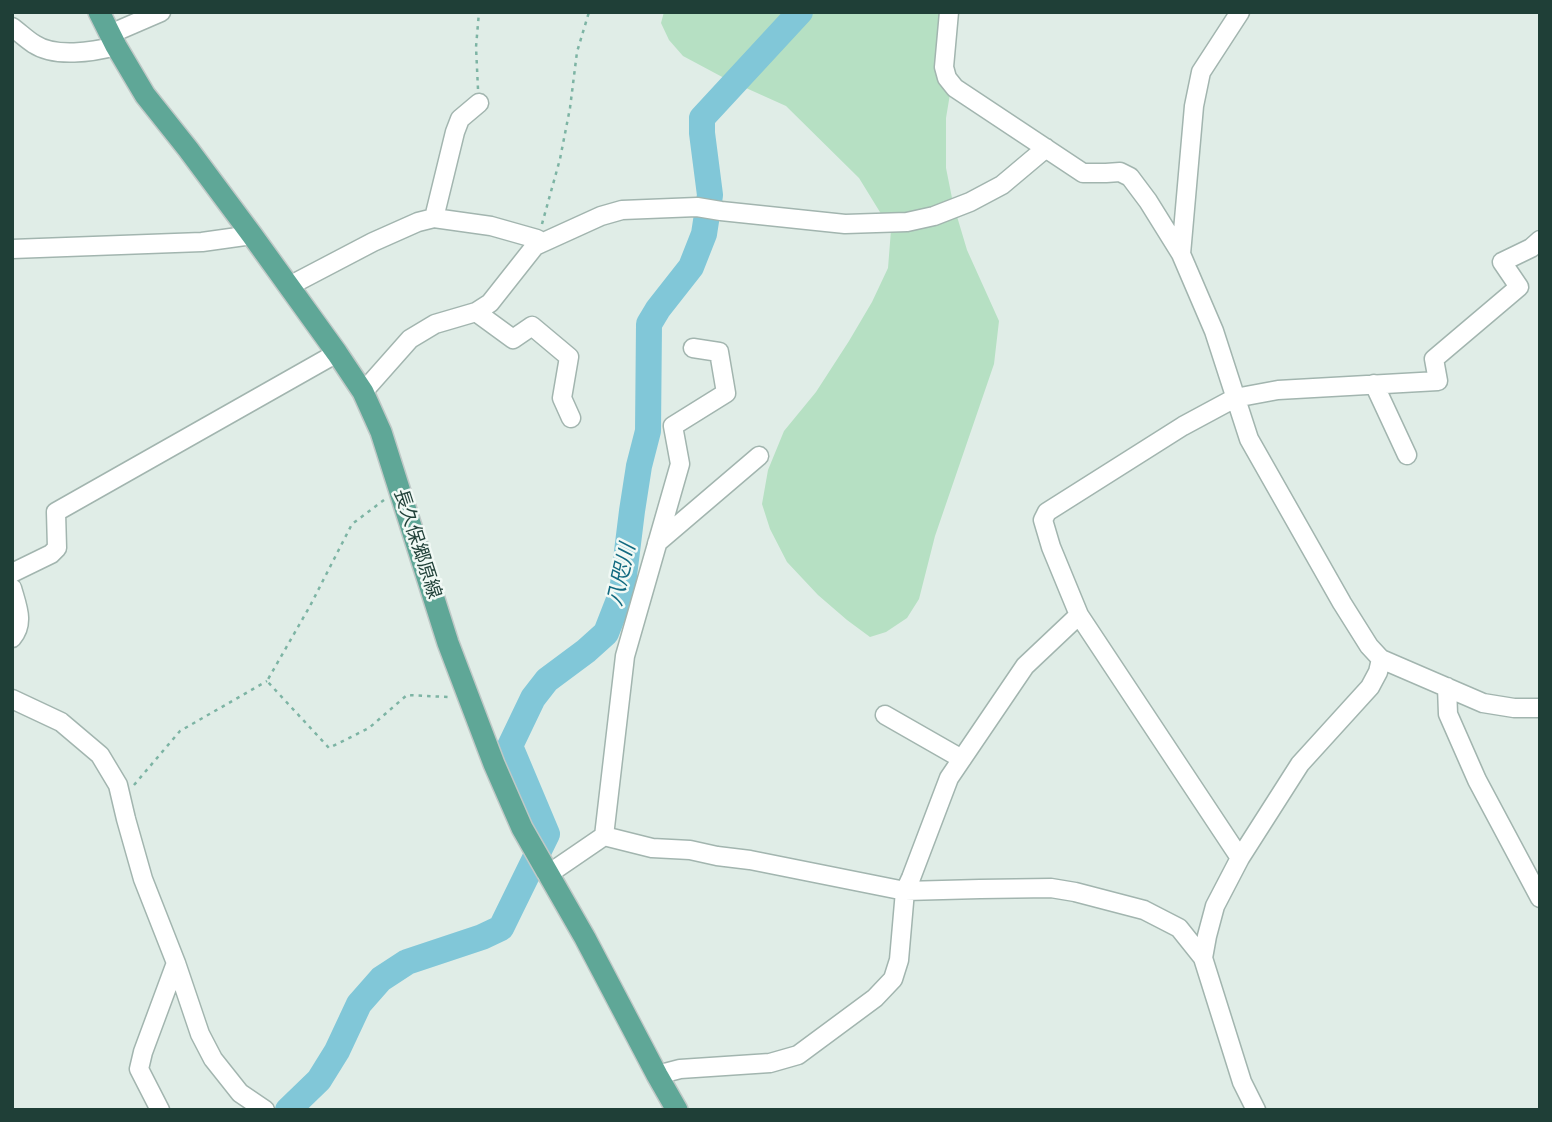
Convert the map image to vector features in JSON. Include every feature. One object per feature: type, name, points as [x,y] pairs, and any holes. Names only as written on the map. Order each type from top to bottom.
[{"type":"main road","name":"長久保郷原線","points":[[99,12],[145,95],[252,234],[363,392],[381,432],[400,488],[448,643],[516,815],[677,1110]]},
{"type":"street","points":[[12,27],[36,46],[66,53],[99,50],[161,12]]},
{"type":"street","points":[[949,12],[944,66],[947,78],[955,88],[1083,173],[1120,172],[1130,177],[1148,201],[1181,254],[1214,331],[1249,439],[1369,646],[1381,659],[1483,703],[1514,708],[1540,708]]},
{"type":"street","points":[[1181,254],[1194,106],[1201,72],[1240,12]]},
{"type":"street","points":[[434,218],[460,118],[479,103]]},
{"type":"street","points":[[363,392],[410,339],[435,324],[476,312],[490,303],[535,246],[601,216],[622,210],[697,206],[845,224],[907,222],[934,216],[970,202],[1002,185],[1046,148]]},
{"type":"street","points":[[289,286],[373,242],[418,222],[434,218],[491,226],[537,239]]},
{"type":"street","points":[[12,249],[202,243],[252,234]]},
{"type":"street","points":[[1240,858],[1079,615],[1043,520],[1047,512],[1183,426],[1236,398],[1278,390],[1438,381],[1434,359],[1519,288],[1502,262],[1540,240]]},
{"type":"street","points":[[476,312],[513,340],[532,326],[569,357],[562,398],[571,418]]},
{"type":"street","points":[[604,836],[625,656],[680,464],[673,425],[726,394],[719,352],[693,348]]},
{"type":"street","points":[[12,573],[51,554],[57,548],[56,512],[337,353]]},
{"type":"street","points":[[1374,384],[1407,455]]},
{"type":"street","points":[[657,543],[759,456]]},
{"type":"street","points":[[12,588],[20,620],[12,638]]},
{"type":"street","points":[[657,1075],[680,1069],[770,1063],[797,1055],[875,998],[893,979],[899,960],[905,891],[949,778],[1025,666],[1079,615]]},
{"type":"street","points":[[1203,958],[1215,906],[1240,858],[1300,764],[1370,687],[1381,659]]},
{"type":"street","points":[[1447,687],[1448,715],[1452,725],[1477,780],[1540,898]]},
{"type":"street","points":[[12,699],[61,722],[100,755],[118,785],[143,879],[200,1034],[213,1059],[240,1093],[265,1110]]},
{"type":"street","points":[[885,715],[962,759]]},
{"type":"street","points":[[547,875],[604,836],[652,848],[691,850],[750,860],[905,891],[1051,888],[1144,910],[1179,928],[1203,958],[1242,1082],[1256,1110]]},
{"type":"street","points":[[160,1110],[139,1069],[176,963]]},
{"type":"path","points":[[479,12],[476,47],[479,103]]},
{"type":"path","points":[[537,239],[560,159],[577,52],[589,12]]},
{"type":"path","points":[[121,800],[180,731],[267,681],[310,606],[352,524],[400,488]]},
{"type":"path","points":[[267,681],[329,748],[369,728],[407,695],[469,698]]},
{"type":"green space","points":[[664,12],[953,12],[952,82],[946,118],[946,168],[967,250],[999,321],[994,364],[935,536],[919,599],[907,618],[886,632],[870,637],[818,595],[787,562],[770,529],[762,504],[768,470],[784,431],[816,392],[872,302],[888,268],[891,230],[859,178],[786,106],[683,56],[669,40],[661,23]]},
{"type":"waterway","name":"八咫川","points":[[288,1110],[319,1080],[337,1051],[359,1004],[381,979],[407,962],[501,928],[547,834],[510,746],[533,698],[547,680],[606,633],[622,592],[639,466],[648,431],[649,324],[691,267],[704,234],[710,195],[702,118],[800,12]]}]
